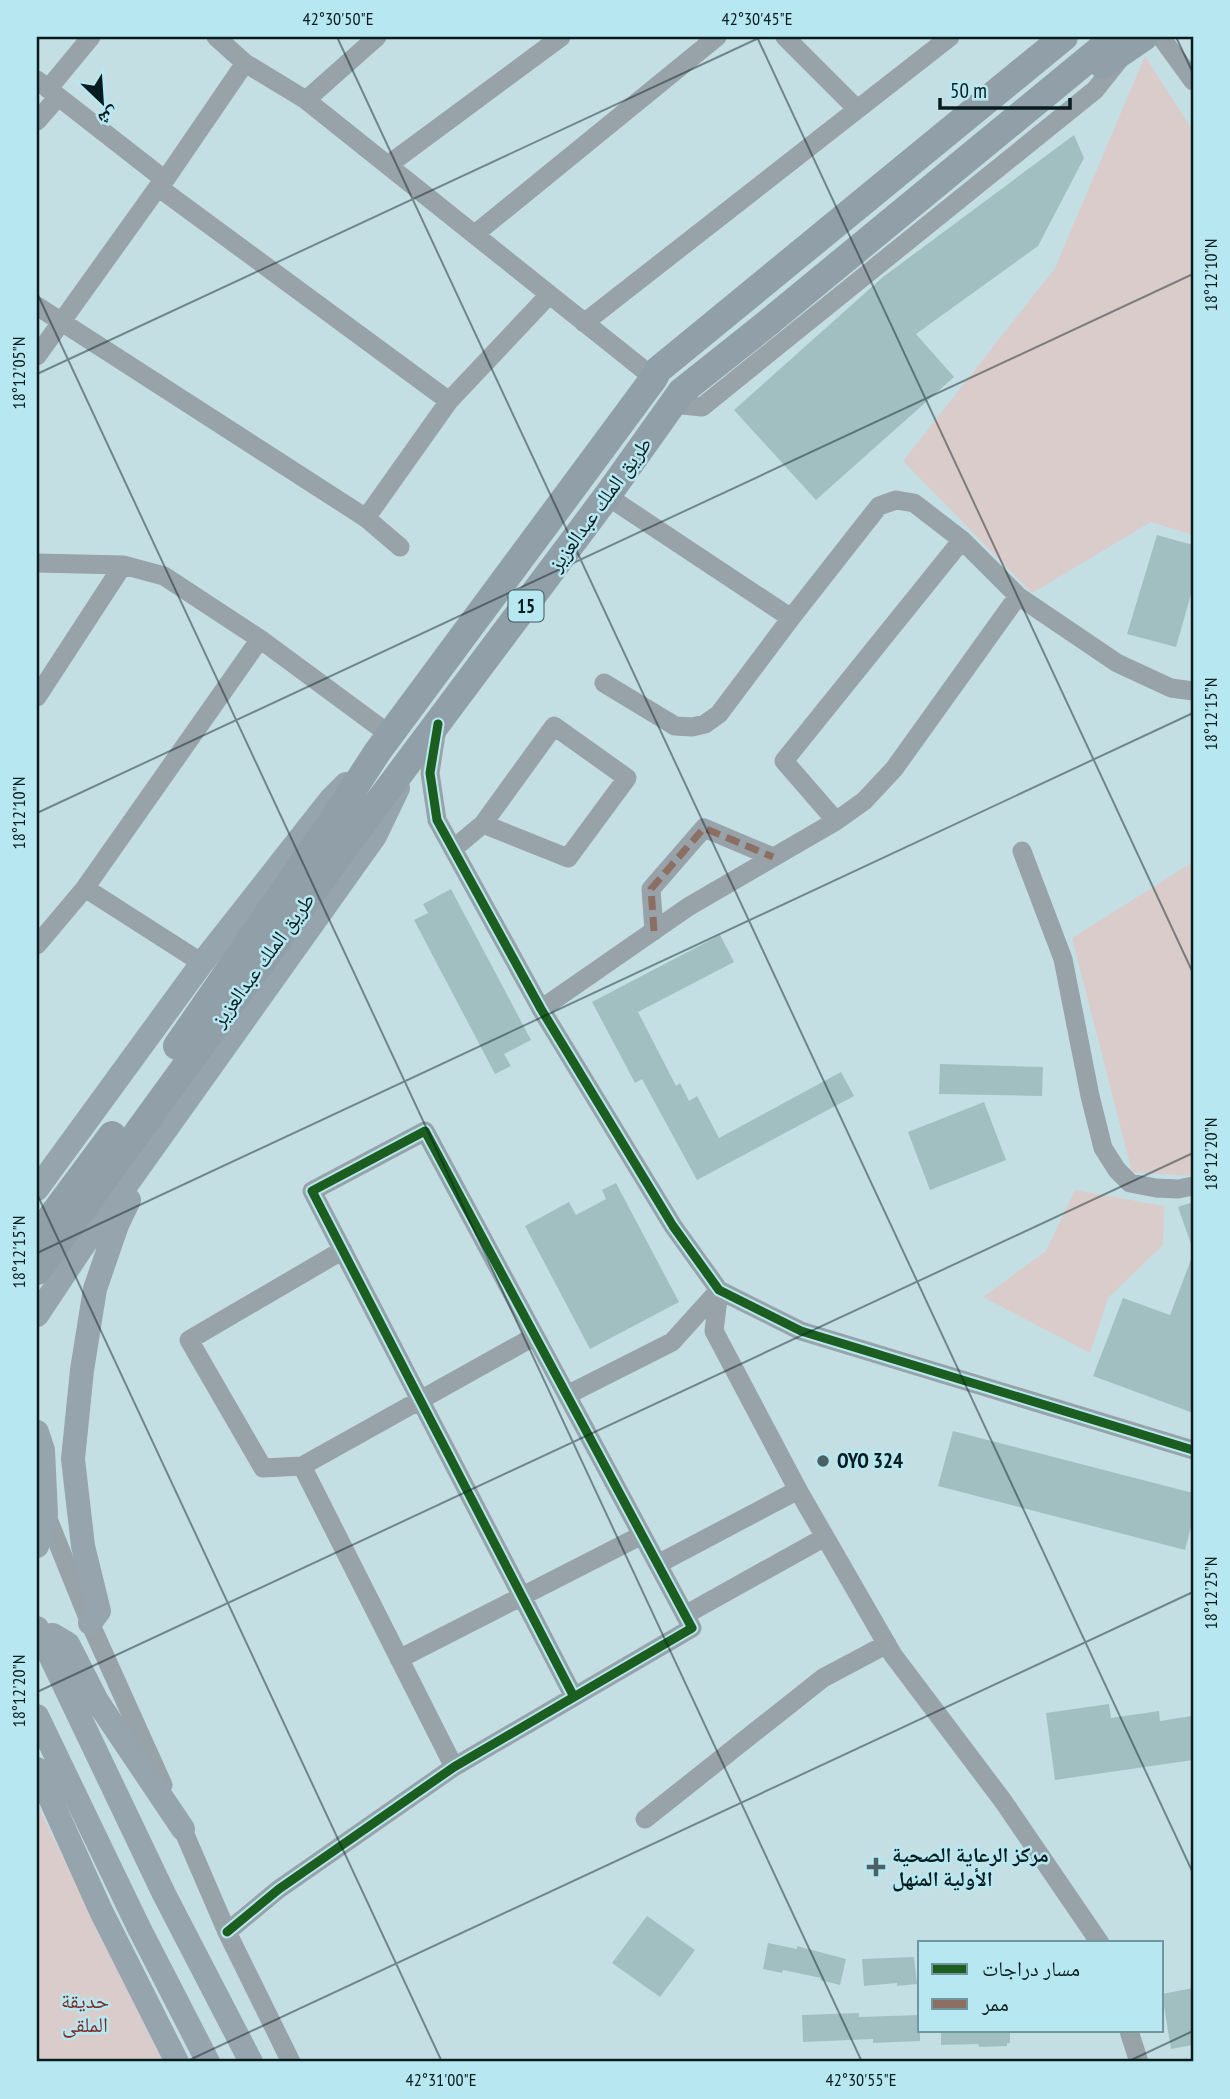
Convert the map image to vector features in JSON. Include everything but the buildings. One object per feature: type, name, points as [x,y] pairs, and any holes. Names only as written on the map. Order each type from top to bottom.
[{"type":"highway","points":[[953,127],[1040,37]]},
{"type":"highway","name":"طريق الملك عبدالعزيز","points":[[37,1236],[166,1062],[384,743],[658,370],[1064,37]]},
{"type":"highway","name":"طريق الملك عبدالعزيز","points":[[37,1271],[347,844],[607,496],[681,392],[974,153],[1130,39]]},
{"type":"main road","points":[[37,1189],[202,963],[331,799],[384,743]]},
{"type":"main road","points":[[37,1315],[375,836],[415,755]]},
{"type":"main road","points":[[90,1623],[99,1611],[83,1546],[73,1459],[82,1370],[96,1289],[117,1225],[150,1152]]},
{"type":"main road","points":[[37,1432],[43,1450],[46,1514],[37,1546]]},
{"type":"main road","points":[[37,1628],[164,1894],[251,2062]]},
{"type":"main road","points":[[37,1637],[53,1635],[68,1644],[97,1701],[183,1829]]},
{"type":"main road","points":[[37,1716],[139,1928],[208,2062]]},
{"type":"main road","points":[[37,1763],[55,1807]]},
{"type":"main road","points":[[37,1769],[101,1911],[177,2062]]},
{"type":"street","points":[[37,121],[48,88],[91,37]]},
{"type":"street","points":[[216,37],[246,62],[306,100],[654,378]]},
{"type":"street","points":[[306,100],[377,37]]},
{"type":"street","points":[[388,165],[561,37]]},
{"type":"street","points":[[475,234],[717,37]]},
{"type":"street","points":[[785,37],[857,109]]},
{"type":"street","points":[[584,323],[950,37]]},
{"type":"street","points":[[1161,37],[1193,81]]},
{"type":"street","points":[[672,404],[702,407],[1094,90],[1130,39]]},
{"type":"street","points":[[37,356],[162,184],[246,62]]},
{"type":"street","points":[[48,88],[162,184],[449,401]]},
{"type":"street","points":[[366,517],[449,401],[549,295]]},
{"type":"street","points":[[37,306],[366,517],[400,547]]},
{"type":"street","points":[[607,496],[791,618]]},
{"type":"street","points":[[604,683],[675,726],[692,727],[705,724],[719,714],[879,506],[896,500],[914,503],[962,540],[1018,596],[1117,663],[1171,688],[1193,691]]},
{"type":"street","points":[[836,821],[784,761],[962,540]]},
{"type":"street","points":[[37,563],[123,565],[164,576],[260,639],[384,743]]},
{"type":"street","points":[[37,696],[123,565]]},
{"type":"street","points":[[541,1009],[688,907],[836,821],[864,801],[894,769],[1018,596]]},
{"type":"street","points":[[37,945],[85,888],[260,639]]},
{"type":"street","points":[[438,724],[430,773],[437,820],[541,1009],[673,1226],[719,1290],[801,1331],[1193,1450]]},
{"type":"street","points":[[453,849],[483,824],[554,726],[627,778],[568,858],[483,824]]},
{"type":"street","points":[[654,931],[652,889],[704,828],[773,858]]},
{"type":"street","points":[[1022,851],[1063,959],[1103,1148],[1116,1170],[1130,1183],[1156,1188],[1178,1189],[1193,1186]]},
{"type":"street","points":[[85,888],[202,963]]},
{"type":"street","points":[[228,1932],[279,1889],[454,1767],[574,1697],[692,1628],[425,1131],[312,1191],[574,1697]]},
{"type":"street","points":[[343,1250],[188,1340],[263,1468],[302,1466],[535,1336]]},
{"type":"street","points":[[567,1395],[672,1342],[719,1290]]},
{"type":"street","points":[[719,1290],[714,1331],[797,1490],[887,1644],[1003,1801],[1099,1941]]},
{"type":"street","points":[[302,1466],[454,1767]]},
{"type":"street","points":[[658,1564],[797,1490]]},
{"type":"street","points":[[46,1514],[90,1623],[228,1932],[291,2062]]},
{"type":"street","points":[[399,1659],[642,1535]]},
{"type":"street","points":[[685,1615],[825,1537]]},
{"type":"street","points":[[645,1819],[823,1678],[887,1644]]},
{"type":"street","points":[[1129,2032],[1139,2062]]},
{"type":"green space","points":[[1145,56],[1193,131],[1193,535],[1151,522],[1032,593],[903,461],[1055,268]]},
{"type":"green space","points":[[1193,862],[1193,1176],[1132,1172],[1072,938]]},
{"type":"green space","points":[[1075,1190],[1164,1206],[1163,1245],[1108,1298],[1090,1353],[983,1297],[1046,1251]]},
{"type":"green space","name":"حديقة الملقى","points":[[37,1804],[163,2062],[37,2062]]},
{"type":"marked path","points":[[654,931],[651,889],[704,828],[773,857]]},
{"type":"cycle path","points":[[438,724],[430,773],[437,820],[541,1009],[673,1226],[719,1290],[801,1331],[1193,1450]]},
{"type":"cycle path","points":[[227,1932],[279,1889],[454,1767],[692,1628],[425,1131],[312,1191],[574,1697]]},
{"type":"place","name":"OYO 324","points":[[823,1461]]},
{"type":"place","name":"مركز الرعاية الصحية الأولية المنهل","points":[[876,1867]]}]
